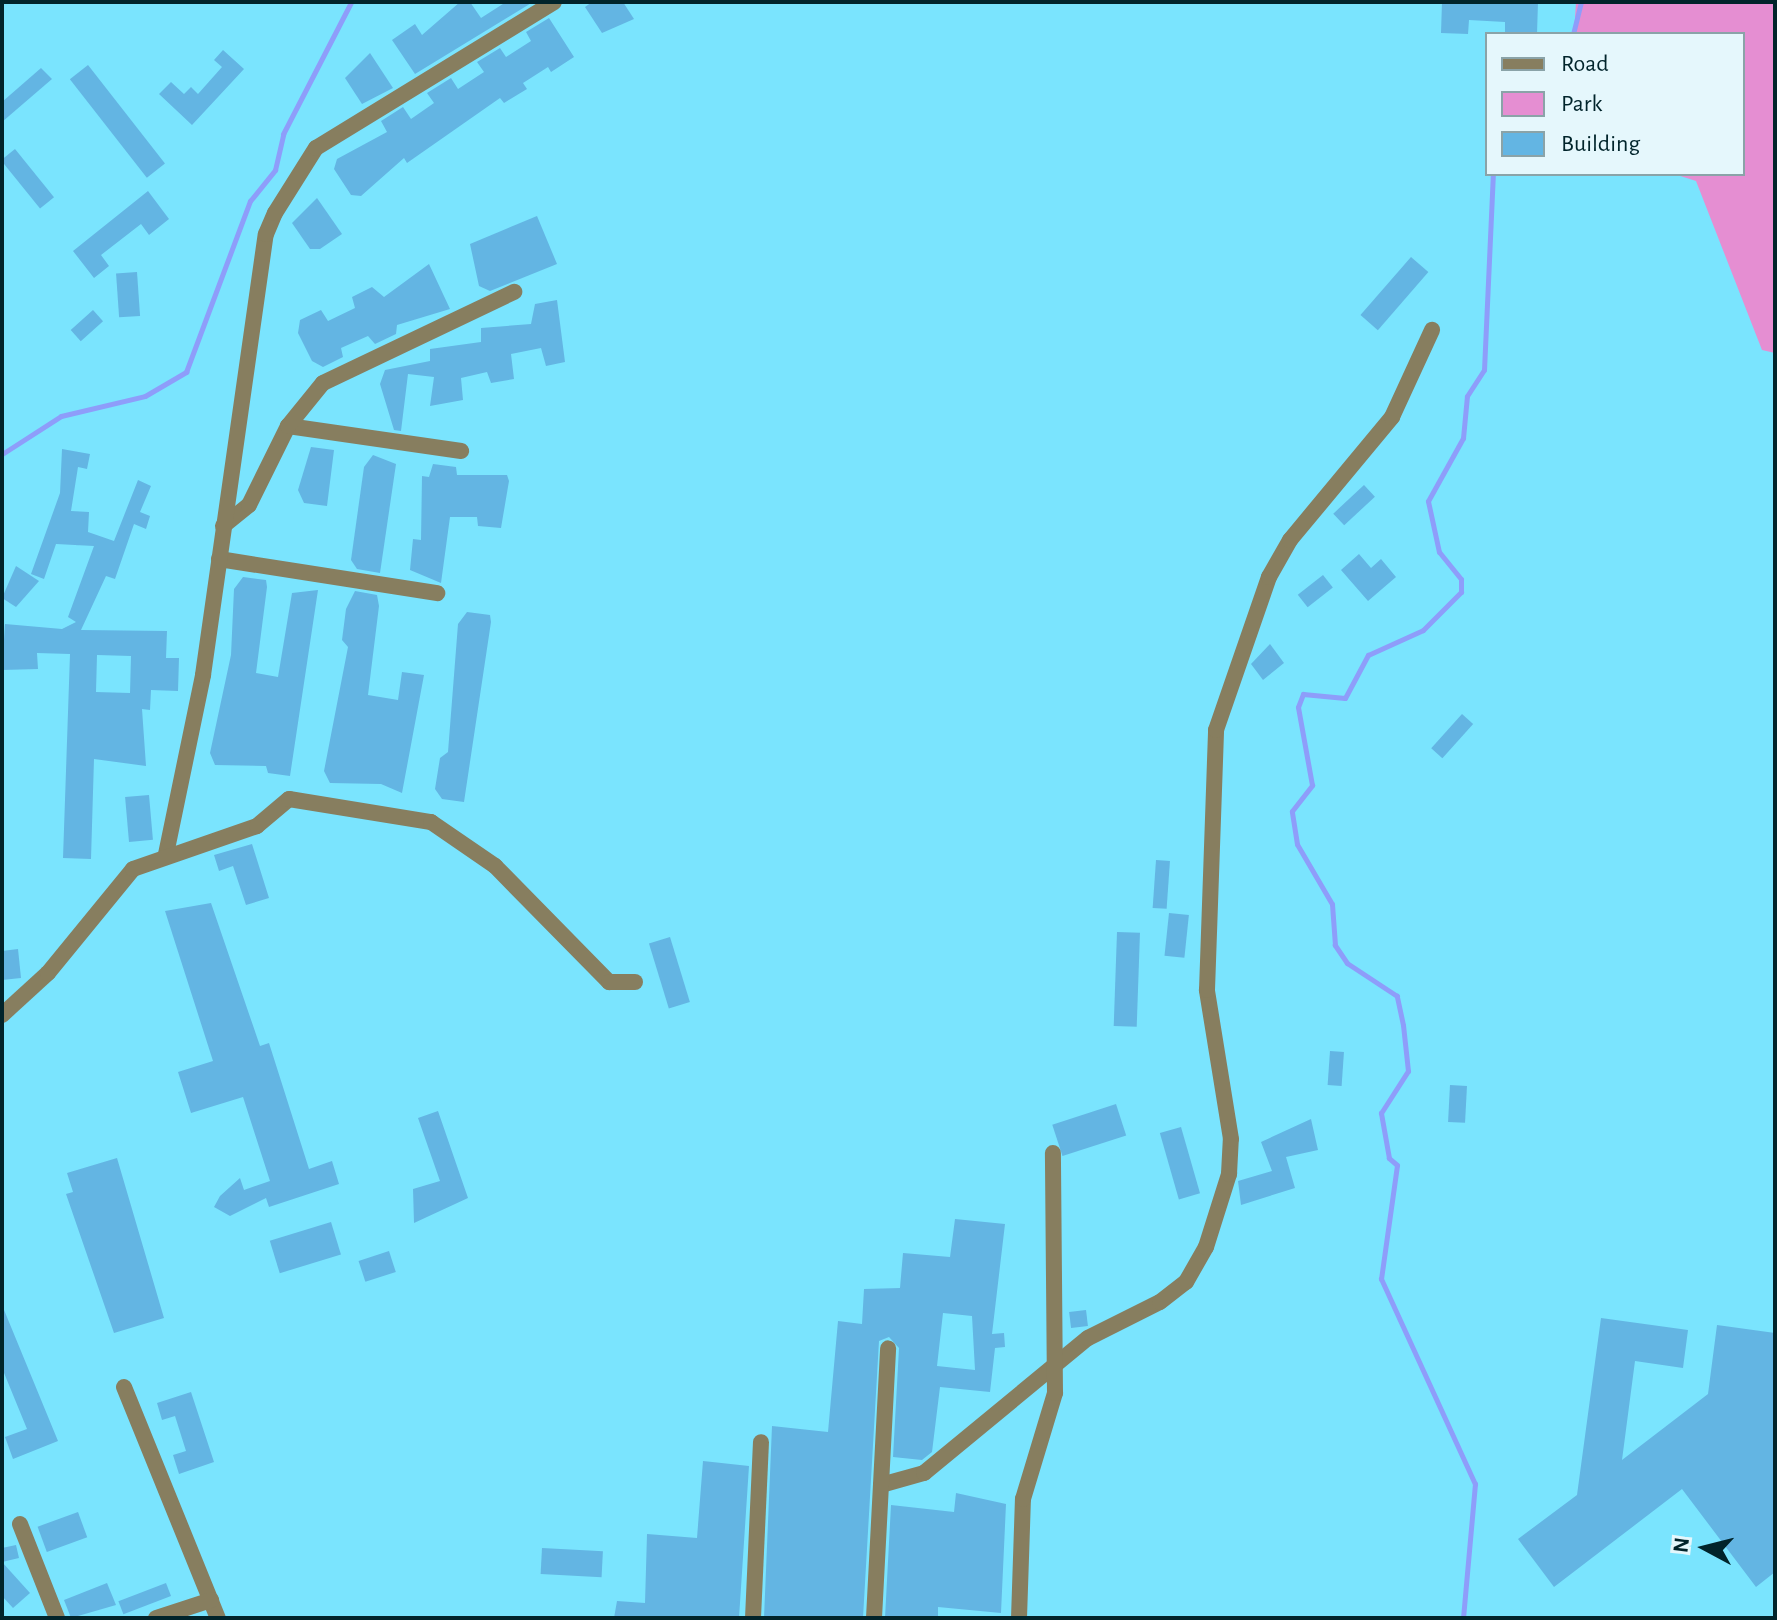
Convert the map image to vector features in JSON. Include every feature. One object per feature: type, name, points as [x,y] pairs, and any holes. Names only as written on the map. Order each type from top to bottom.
[{"type":"street","points":[[166,854],[219,559],[266,234],[316,148],[554,2]]},
{"type":"street","points":[[223,526],[249,505],[288,426],[323,383],[514,292]]},
{"type":"street","points":[[881,1485],[924,1473],[1055,1371],[1088,1338],[1186,1282],[1217,1221],[1231,1139],[1207,990],[1216,730],[1269,577],[1290,540],[1392,417],[1432,330]]},
{"type":"street","points":[[288,426],[461,451]]},
{"type":"street","points":[[219,559],[437,593]]},
{"type":"street","points":[[2,1015],[48,973],[109,892],[166,854],[257,826],[289,799],[393,811],[431,822],[495,866],[609,982],[635,982]]},
{"type":"street","points":[[1019,1618],[1023,1499],[1055,1393],[1053,1153]]},
{"type":"street","points":[[874,1618],[888,1348]]},
{"type":"street","points":[[124,1387],[218,1618]]},
{"type":"street","points":[[753,1618],[761,1442]]},
{"type":"street","points":[[20,1524],[57,1618]]},
{"type":"street","points":[[156,1618],[211,1600]]},
{"type":"green space","points":[[1576,2],[1775,2],[1775,353],[1762,350],[1696,181],[1680,176],[1745,176],[1745,32],[1574,32]]},
{"type":"building","points":[[460,2],[470,2],[481,18],[506,2],[533,2],[415,74],[392,40],[415,24],[422,35]]},
{"type":"building","points":[[592,2],[623,2],[634,19],[602,33],[585,7]]},
{"type":"building","points":[[1442,2],[1538,2],[1537,32],[1505,32],[1505,22],[1469,20],[1468,34],[1441,33]]},
{"type":"building","points":[[549,18],[574,57],[551,72],[548,67],[523,83],[527,89],[504,103],[500,98],[407,163],[404,158],[361,196],[351,195],[334,169],[337,159],[387,132],[381,121],[403,107],[411,119],[434,103],[427,93],[451,78],[458,89],[484,72],[477,62],[500,48],[506,57],[531,41],[526,32]]},
{"type":"building","points":[[223,50],[244,69],[192,125],[159,94],[171,82],[184,94],[191,87],[198,94],[222,67],[214,60]]},
{"type":"building","points":[[370,53],[393,88],[362,104],[345,78]]},
{"type":"building","points":[[88,65],[165,164],[147,178],[70,79]]},
{"type":"building","points":[[41,68],[52,79],[2,122],[2,102]]},
{"type":"building","points":[[15,149],[54,197],[40,209],[2,162]]},
{"type":"building","points":[[148,191],[169,219],[149,235],[141,224],[101,255],[109,266],[94,278],[73,251]]},
{"type":"building","points":[[317,198],[342,234],[320,249],[310,249],[292,223]]},
{"type":"building","points":[[537,216],[557,264],[490,291],[479,286],[470,244]]},
{"type":"building","points":[[1411,257],[1428,272],[1378,330],[1360,315]]},
{"type":"building","points":[[429,264],[450,309],[397,325],[396,334],[375,344],[368,336],[341,348],[343,357],[323,367],[312,361],[298,333],[300,320],[321,310],[328,321],[355,308],[352,297],[372,287],[384,297]]},
{"type":"building","points":[[137,272],[140,316],[119,317],[116,273]]},
{"type":"building","points":[[557,300],[565,362],[546,366],[541,348],[511,354],[514,379],[491,383],[487,372],[461,378],[463,400],[430,406],[434,377],[408,374],[401,431],[394,430],[380,384],[385,370],[430,361],[430,349],[481,342],[481,328],[531,324],[535,304]]},
{"type":"building","points":[[93,310],[103,321],[81,341],[71,330]]},
{"type":"building","points":[[311,447],[334,450],[327,506],[304,503],[298,490]]},
{"type":"building","points":[[62,449],[90,454],[87,469],[78,467],[71,511],[89,512],[88,532],[114,541],[138,480],[151,486],[140,512],[150,516],[146,529],[134,524],[115,579],[106,576],[81,630],[167,631],[166,658],[179,658],[178,691],[151,690],[150,710],[142,709],[146,766],[94,759],[91,859],[63,858],[70,654],[37,653],[38,669],[2,670],[5,624],[62,629],[76,622],[68,617],[94,546],[56,544],[44,579],[31,574],[60,493]],"holes":[[[97,655],[131,656],[130,693],[96,692]]]},
{"type":"building","points":[[373,455],[396,464],[380,573],[357,569],[351,560],[364,467]]},
{"type":"building","points":[[433,464],[456,467],[457,475],[507,475],[509,481],[501,528],[478,526],[477,517],[450,517],[441,583],[410,570],[413,539],[421,540],[422,476],[429,477]]},
{"type":"building","points":[[1364,485],[1375,497],[1344,525],[1333,514]]},
{"type":"building","points":[[1359,554],[1371,568],[1381,559],[1396,577],[1368,601],[1341,570]]},
{"type":"building","points":[[16,566],[39,581],[16,607],[2,598]]},
{"type":"building","points":[[1323,575],[1333,588],[1308,607],[1298,595]]},
{"type":"building","points":[[243,577],[266,580],[256,673],[278,677],[292,593],[318,590],[290,776],[268,773],[266,766],[215,765],[210,753],[231,655],[234,589]]},
{"type":"building","points":[[355,591],[377,595],[379,606],[368,695],[398,700],[402,672],[424,675],[402,793],[381,784],[330,783],[324,771],[348,647],[342,640],[346,609]]},
{"type":"building","points":[[467,612],[490,615],[491,622],[464,802],[442,799],[435,789],[440,758],[448,752],[458,624]]},
{"type":"building","points":[[1270,644],[1284,663],[1263,680],[1251,664]]},
{"type":"building","points":[[1462,714],[1473,724],[1442,758],[1431,748]]},
{"type":"building","points":[[149,795],[153,840],[129,842],[125,797]]},
{"type":"building","points":[[252,844],[269,898],[246,905],[233,866],[219,871],[214,855]]},
{"type":"building","points":[[1156,860],[1170,861],[1167,909],[1153,908]]},
{"type":"building","points":[[211,903],[260,1046],[269,1043],[309,1169],[332,1161],[339,1184],[269,1207],[266,1198],[230,1216],[214,1207],[220,1196],[240,1178],[244,1190],[270,1181],[243,1097],[191,1113],[178,1072],[213,1061],[165,911]]},
{"type":"building","points":[[1169,913],[1189,915],[1184,958],[1165,956]]},
{"type":"building","points":[[1117,932],[1140,933],[1137,1027],[1114,1026]]},
{"type":"building","points":[[670,937],[690,1002],[669,1008],[649,943]]},
{"type":"building","points":[[18,949],[21,978],[2,980],[2,951]]},
{"type":"building","points":[[1330,1051],[1344,1052],[1342,1086],[1328,1085]]},
{"type":"building","points":[[1450,1085],[1467,1086],[1465,1123],[1448,1122]]},
{"type":"building","points":[[1116,1104],[1126,1135],[1062,1156],[1052,1125]]},
{"type":"building","points":[[438,1111],[468,1198],[414,1223],[413,1189],[440,1181],[418,1118]]},
{"type":"building","points":[[1311,1119],[1318,1150],[1286,1157],[1295,1188],[1241,1205],[1238,1181],[1272,1171],[1261,1142]]},
{"type":"building","points":[[1181,1127],[1200,1193],[1179,1199],[1160,1133]]},
{"type":"building","points":[[117,1158],[164,1318],[114,1333],[66,1194],[73,1192],[67,1173]]},
{"type":"building","points":[[955,1219],[1005,1224],[992,1334],[1004,1333],[1005,1347],[995,1348],[990,1392],[940,1387],[932,1452],[922,1460],[893,1457],[899,1348],[889,1337],[879,1341],[863,1618],[764,1618],[772,1426],[828,1432],[838,1321],[862,1324],[864,1289],[900,1288],[903,1253],[950,1257]],"holes":[[[943,1313],[972,1316],[975,1370],[937,1366]]]},
{"type":"building","points":[[331,1222],[341,1255],[280,1273],[270,1241]]},
{"type":"building","points":[[389,1251],[396,1272],[365,1282],[359,1261]]},
{"type":"building","points":[[2,1305],[58,1441],[13,1459],[5,1437],[27,1429],[2,1368]]},
{"type":"building","points":[[1086,1310],[1088,1326],[1071,1328],[1069,1312]]},
{"type":"building","points":[[1601,1318],[1688,1330],[1683,1368],[1635,1361],[1622,1460],[1708,1394],[1717,1325],[1775,1333],[1775,1572],[1756,1587],[1682,1489],[1554,1587],[1518,1539],[1577,1495]]},
{"type":"building","points":[[191,1392],[214,1462],[179,1474],[173,1455],[186,1451],[175,1416],[162,1420],[157,1403]]},
{"type":"building","points":[[703,1461],[749,1466],[739,1618],[614,1618],[617,1601],[645,1603],[647,1534],[697,1538]]},
{"type":"building","points":[[956,1493],[1006,1504],[1001,1613],[938,1607],[938,1618],[885,1618],[891,1505],[954,1512]]},
{"type":"building","points":[[78,1512],[87,1537],[47,1552],[38,1527]]},
{"type":"building","points":[[16,1545],[19,1558],[2,1562],[2,1548]]},
{"type":"building","points":[[542,1548],[603,1551],[602,1577],[541,1574]]},
{"type":"building","points":[[2,1562],[30,1593],[13,1608],[2,1596]]},
{"type":"building","points":[[107,1583],[116,1605],[71,1618],[64,1600]]},
{"type":"building","points":[[166,1583],[171,1596],[123,1614],[118,1601]]},
{"type":"waterway","points":[[2,454],[61,416],[145,396],[186,372],[250,201],[275,170],[283,134],[351,2]]},
{"type":"waterway","points":[[1574,32],[1581,2]]},
{"type":"waterway","points":[[1463,1618],[1475,1484],[1381,1279],[1397,1165],[1389,1158],[1381,1113],[1408,1071],[1397,996],[1347,963],[1335,945],[1332,904],[1297,844],[1292,811],[1312,785],[1298,707],[1303,694],[1345,698],[1368,655],[1423,630],[1461,592],[1461,579],[1439,552],[1428,501],[1463,438],[1467,396],[1484,370],[1493,176]]}]
